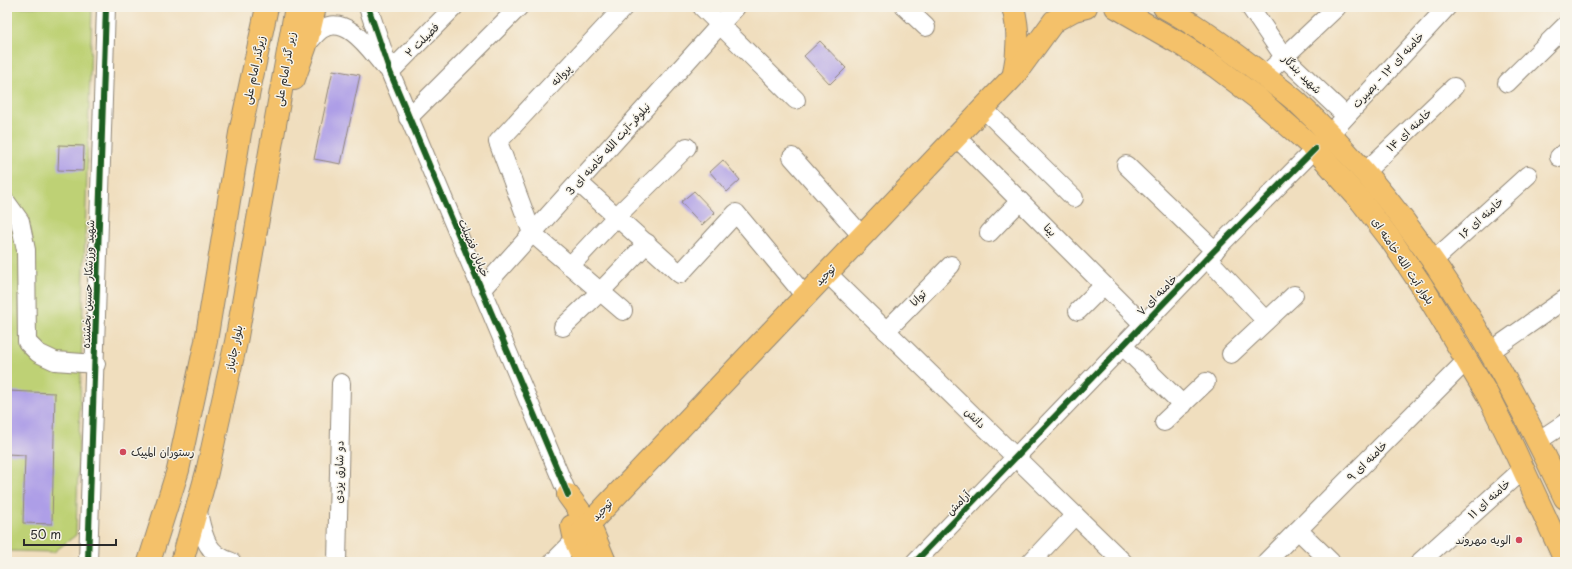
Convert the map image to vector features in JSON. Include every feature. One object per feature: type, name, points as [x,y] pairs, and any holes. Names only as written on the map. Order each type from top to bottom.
[{"type":"main road","points":[[149,562],[178,470],[206,341],[240,133],[254,7]]},
{"type":"main road","name":"زیرگذر امام علی","points":[[240,133],[267,7]]},
{"type":"main road","name":"زیر گذر امام علی","points":[[274,130],[296,7]]},
{"type":"main road","points":[[274,130],[306,45],[316,7]]},
{"type":"main road","points":[[1013,7],[1018,39],[1017,57],[1013,77]]},
{"type":"main road","name":"توحید","points":[[575,540],[1013,77],[1054,20],[1074,10],[1086,7]]},
{"type":"main road","name":"بلوار آیت الله خامنه ای","points":[[1116,7],[1178,42],[1216,67],[1257,98],[1364,172],[1414,233],[1491,351],[1538,441],[1565,498]]},
{"type":"main road","name":"بلوار آیت الله خامنه ای","points":[[1173,10],[1236,53],[1297,102],[1360,201],[1392,240],[1487,394],[1565,560]]},
{"type":"main road","name":"بلوار جانباز","points":[[182,562],[207,472],[236,342],[274,130]]},
{"type":"main road","name":"خیابان فضیلت","points":[[568,495],[589,524],[605,562]]},
{"type":"main road","name":"خیابان فضیلت","points":[[568,495],[571,524],[575,540],[585,562]]},
{"type":"street","name":"شهید ورزشکار حسین بخشنده","points":[[88,562],[96,364],[106,7]]},
{"type":"street","name":"خیابان فضیلت","points":[[368,7],[390,72],[408,118],[568,495]]},
{"type":"street","name":"فضیلت ۲","points":[[390,72],[454,7]]},
{"type":"street","points":[[408,118],[519,7]]},
{"type":"street","name":"پروانه","points":[[532,233],[498,142],[624,7]]},
{"type":"street","points":[[702,7],[796,100]]},
{"type":"street","name":"نیلوفر-آیت الله خامنه ای 3","points":[[481,290],[736,7]]},
{"type":"street","points":[[905,7],[926,27]]},
{"type":"street","name":"شهید بندگار","points":[[1250,7],[1284,57],[1346,116]]},
{"type":"street","points":[[1264,76],[1337,7]]},
{"type":"street","name":"خامنه ای ۱۲ - بصیرت","points":[[1322,142],[1447,7]]},
{"type":"street","points":[[306,45],[321,30],[330,26],[342,26],[357,34],[390,72]]},
{"type":"street","points":[[1507,83],[1565,26]]},
{"type":"street","name":"خامنه ای ۱۴","points":[[1364,172],[1454,87]]},
{"type":"street","points":[[983,108],[1074,198]]},
{"type":"street","name":"بیتا","points":[[956,137],[1143,324]]},
{"type":"street","name":"خامنه ای ۷","points":[[1016,457],[1211,254],[1322,142]]},
{"type":"street","points":[[570,266],[617,216],[687,147]]},
{"type":"street","points":[[792,157],[862,236]]},
{"type":"street","points":[[1126,165],[1211,254],[1266,321]]},
{"type":"street","name":"خامنه ای ۱۶","points":[[1433,261],[1528,175]]},
{"type":"street","points":[[578,182],[680,274],[736,213],[805,296]]},
{"type":"street","points":[[989,233],[1020,201]]},
{"type":"street","points":[[7,204],[20,221],[26,250],[27,342],[38,353],[55,361],[96,364]]},
{"type":"street","points":[[532,233],[623,311]]},
{"type":"street","points":[[563,327],[600,292],[647,243]]},
{"type":"street","name":"توانا","points":[[886,330],[951,265]]},
{"type":"street","name":"دانش","points":[[827,273],[1075,515],[1111,558]]},
{"type":"street","points":[[1078,312],[1104,285]]},
{"type":"street","points":[[1231,354],[1294,295]]},
{"type":"street","points":[[1491,351],[1565,299]]},
{"type":"street","points":[[1122,346],[1183,404]]},
{"type":"street","name":"خامنه ای ۹","points":[[1270,561],[1298,530],[1467,360]]},
{"type":"street","points":[[1164,422],[1206,382]]},
{"type":"street","name":"دو شارق یزدی","points":[[337,562],[342,383]]},
{"type":"street","points":[[1538,441],[1565,423]]},
{"type":"street","name":"آرامش","points":[[914,562],[1016,457]]},
{"type":"street","name":"خامنه ای ۱۱","points":[[1420,562],[1523,469]]},
{"type":"street","points":[[197,508],[206,544],[219,560]]},
{"type":"street","points":[[1030,562],[1075,515]]},
{"type":"street","points":[[1298,530],[1331,562]]},
{"type":"street","points":[[552,562],[575,540]]},
{"type":"green space","points":[[7,7],[92,8],[76,535],[54,552],[7,551]]},
{"type":"building","points":[[820,41],[846,68],[830,84],[804,56]]},
{"type":"building","points":[[333,70],[360,75],[341,164],[314,159]]},
{"type":"building","points":[[59,145],[84,146],[83,171],[58,170]]},
{"type":"building","points":[[723,160],[740,180],[727,192],[710,172]]},
{"type":"building","points":[[694,191],[715,213],[702,225],[681,202]]},
{"type":"building","points":[[7,391],[55,393],[52,524],[23,523],[25,455],[7,454]]},
{"type":"cycle path","points":[[88,562],[106,7]]},
{"type":"cycle path","points":[[368,7],[390,72],[568,495]]},
{"type":"cycle path","points":[[915,562],[1207,258],[1315,149]]},
{"type":"place","name":"رستوران المپیک","points":[[123,452]]},
{"type":"place","name":"الویه مهروند","points":[[1519,540]]}]
